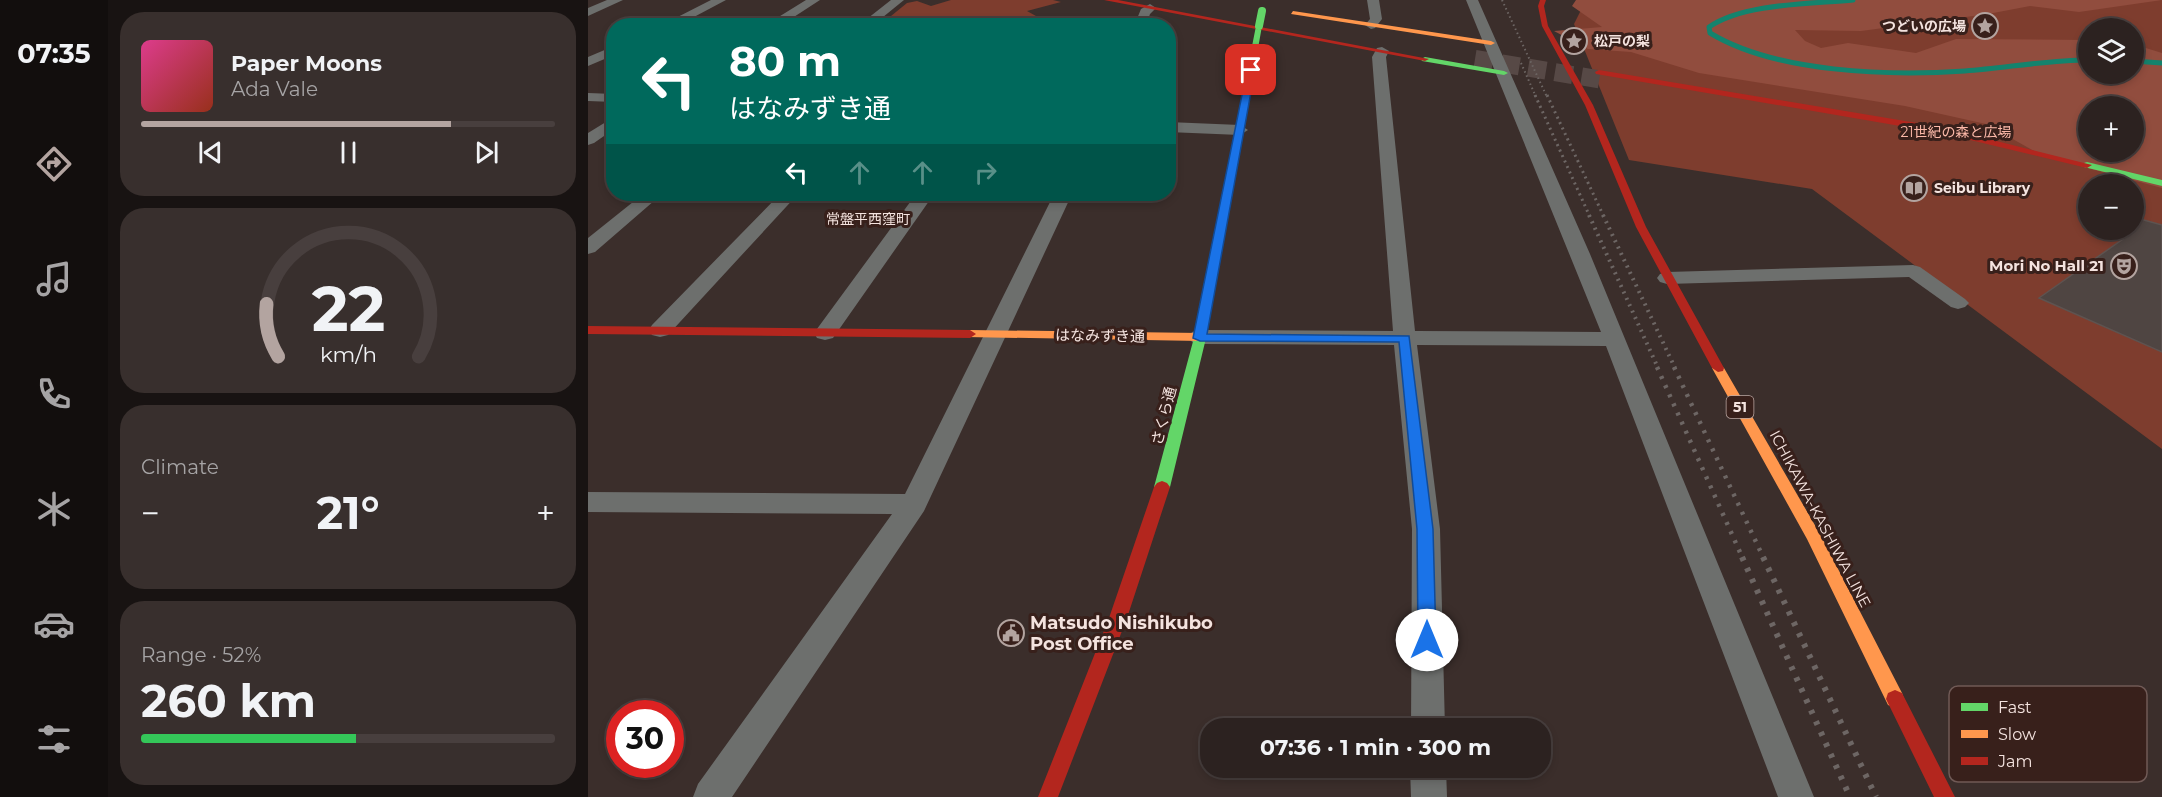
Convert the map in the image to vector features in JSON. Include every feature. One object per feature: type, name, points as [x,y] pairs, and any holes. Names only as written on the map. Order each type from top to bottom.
[{"type":"street","points":[[588,12],[617,0]]},
{"type":"street","points":[[683,18],[720,0]]},
{"type":"street","points":[[784,18],[814,0]]},
{"type":"street","points":[[874,18],[898,0]]},
{"type":"street","points":[[1107,0],[1147,4],[1475,55],[1176,0]]},
{"type":"street","points":[[1371,25],[1376,19],[1373,0]]},
{"type":"street","points":[[1472,0],[1700,551],[1796,797]]},
{"type":"street","name":"ICHIKAWA-KASHIWA LINE","points":[[1543,0],[1541,6],[1545,26],[1564,60],[1587,91],[1641,227],[1666,278],[1814,538],[1945,797]]},
{"type":"street","points":[[1147,4],[1504,73]]},
{"type":"street","points":[[1247,7],[1262,6],[1491,43]]},
{"type":"street","name":"さくら通","points":[[1048,797],[1136,569],[1177,434],[1200,338],[1262,6]]},
{"type":"street","points":[[1382,51],[1379,57],[1425,529],[1428,718]]},
{"type":"street","points":[[588,62],[606,54]]},
{"type":"street","points":[[1564,60],[1595,69],[1929,137],[2028,154],[2162,183]]},
{"type":"street","points":[[1595,69],[1935,120],[2001,137],[2028,154],[2093,174]]},
{"type":"street","points":[[588,97],[606,98]]},
{"type":"street","points":[[588,140],[606,126]]},
{"type":"street","points":[[1176,127],[1240,130]]},
{"type":"street","points":[[2043,169],[2083,174]]},
{"type":"street","points":[[2144,188],[2162,193]]},
{"type":"street","points":[[588,248],[645,201]]},
{"type":"street","points":[[660,330],[782,201]]},
{"type":"street","points":[[825,333],[920,201]]},
{"type":"street","points":[[711,797],[914,504],[1060,201]]},
{"type":"street","points":[[1666,278],[1913,270],[1958,303]]},
{"type":"street","name":"はなみずき通","points":[[588,330],[1200,338],[1613,339]]},
{"type":"street","points":[[588,502],[914,504]]},
{"type":"street","points":[[1428,778],[1429,797]]},
{"type":"green space","points":[[951,0],[1053,0],[1061,2],[1027,11],[1040,18],[889,18],[907,3],[917,1],[931,6]]},
{"type":"green space","name":"21世紀の森と広場","points":[[1586,0],[2162,0],[2162,449],[1812,189],[1629,160],[1574,24]]},
{"type":"shaded area","points":[[1576,0],[2162,0],[2079,12],[2030,6],[1861,31],[1795,30],[1805,41],[1821,48],[1848,43],[1916,53],[1956,39],[2078,40],[2078,84],[2144,84],[2144,47],[2162,53],[2162,188],[2144,183],[2144,174],[2110,174],[2043,156],[1986,124],[1905,106],[1699,73],[1631,52],[1588,49],[1554,31],[1602,27],[1572,6]]},
{"type":"building","name":"Mori No Hall 21","points":[[2144,220],[2162,225],[2162,352],[2039,298],[2122,240],[2144,240]]},
{"type":"waterway","points":[[1853,0],[1778,6],[1740,13],[1709,27],[1710,33],[1767,57],[1800,64],[1868,72],[1965,71],[2078,60]]},
{"type":"waterway","points":[[2144,62],[2162,63]]},
{"type":"tunnel","points":[[1475,59],[1603,80]]},
{"type":"railway","points":[[1502,0],[1547,97]]},
{"type":"railway","points":[[1521,63],[1536,97]]},
{"type":"railway","points":[[1535,95],[1590,217]]},
{"type":"railway","points":[[1547,95],[1604,217]]},
{"type":"railway","points":[[1589,215],[1658,368]]},
{"type":"railway","points":[[1603,215],[1675,368]]},
{"type":"railway","points":[[1657,367],[1743,559]]},
{"type":"railway","points":[[1674,367],[1764,559]]},
{"type":"railway","points":[[1742,557],[1850,797]]},
{"type":"railway","points":[[1763,557],[1876,797]]},
{"type":"traffic: fast","points":[[1259,26],[1262,11]]},
{"type":"traffic: fast","points":[[1162,487],[1201,334],[1259,26]]},
{"type":"traffic: fast","points":[[1425,59],[1504,73]]},
{"type":"traffic: fast","points":[[2087,165],[2162,183]]},
{"type":"traffic: slow","points":[[1293,13],[1491,43]]},
{"type":"traffic: slow","points":[[970,334],[1200,337]]},
{"type":"traffic: slow","points":[[1718,368],[1814,538],[1895,699]]},
{"type":"traffic: jam","points":[[1107,0],[1425,59]]},
{"type":"traffic: jam","points":[[1543,0],[1541,6],[1545,26],[1589,105],[1641,227],[1718,368]]},
{"type":"traffic: jam","points":[[1599,72],[1941,130],[2087,165]]},
{"type":"traffic: jam","points":[[588,330],[970,334]]},
{"type":"traffic: jam","points":[[1048,797],[1118,618],[1162,487]]},
{"type":"traffic: jam","points":[[1895,699],[1945,797]]},
{"type":"place","name":"つどいの広場","points":[[1985,26]]},
{"type":"place","name":"松戸の梨","points":[[1574,41]]},
{"type":"place","name":"Seibu Library","points":[[1914,188]]},
{"type":"place","name":"Mori No Hall 21","points":[[2124,266]]},
{"type":"place","name":"Matsudo Nishikubo Post Office","points":[[1011,633]]},
{"type":"district","name":"常盤平西窪町","points":[[868,219]]},
{"type":"route","points":[[1251,70],[1200,338],[1405,339],[1425,529],[1427,640]]}]
